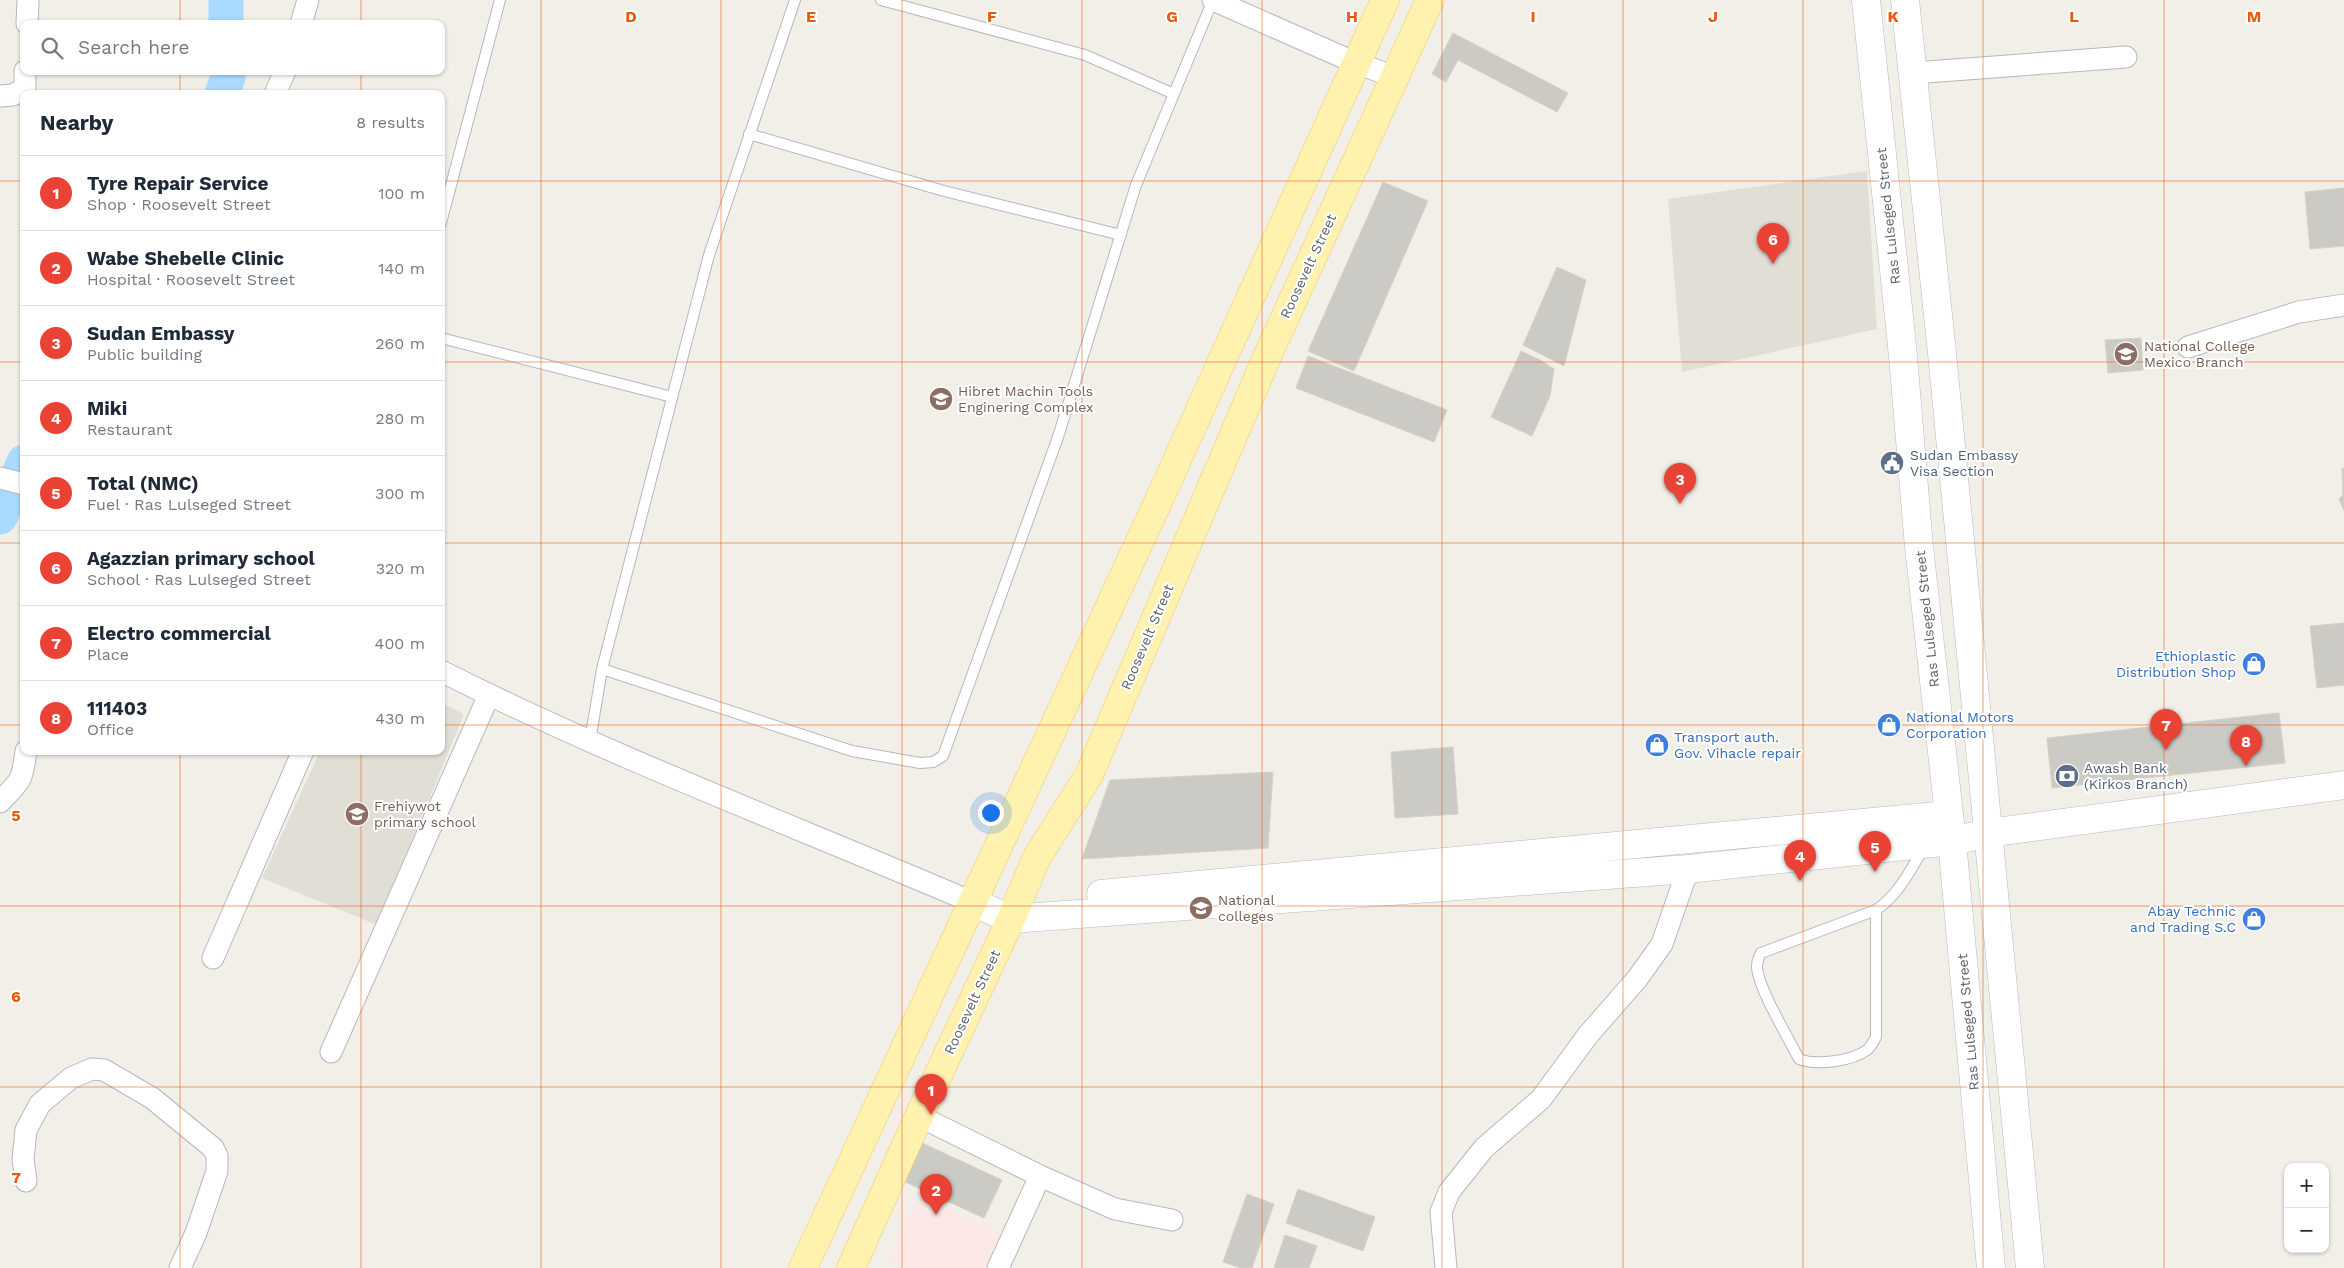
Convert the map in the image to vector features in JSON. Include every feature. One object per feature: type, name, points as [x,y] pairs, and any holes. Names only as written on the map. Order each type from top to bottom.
[{"type":"main road","points":[[851,1267],[808,1258],[1164,489],[1385,0]]},
{"type":"main road","name":"Roosevelt Street","points":[[851,1267],[918,1116],[1015,911],[1037,857],[1089,775],[1247,402],[1430,0]]},
{"type":"street","points":[[27,20],[28,0]]},
{"type":"street","points":[[302,20],[308,0]]},
{"type":"street","points":[[1213,0],[1356,63],[1395,77]]},
{"type":"street","name":"Ras Lulseged Street","points":[[1866,0],[1902,356],[1942,833],[1979,1144],[1991,1268]]},
{"type":"street","points":[[1905,0],[1942,353],[2030,1268]]},
{"type":"street","points":[[1875,93],[1914,81],[2126,57]]},
{"type":"street","points":[[21,90],[24,88],[25,75]]},
{"type":"street","points":[[278,90],[283,75]]},
{"type":"street","points":[[0,96],[13,95],[20,91]]},
{"type":"street","points":[[2188,347],[2299,312],[2344,305]]},
{"type":"street","points":[[0,478],[20,483]]},
{"type":"street","points":[[445,673],[590,741],[1015,911],[1688,869],[1942,833]]},
{"type":"street","points":[[331,1052],[489,695]]},
{"type":"street","points":[[0,802],[20,780],[25,755]]},
{"type":"street","points":[[212,958],[301,755]]},
{"type":"street","points":[[1015,911],[1942,833],[1988,833],[2344,785]]},
{"type":"street","points":[[1446,1268],[1441,1212],[1449,1192],[1484,1148],[1541,1099],[1588,1035],[1637,979],[1662,944],[1688,869]]},
{"type":"street","points":[[26,1181],[23,1159],[26,1130],[40,1104],[81,1073],[92,1069],[104,1070],[152,1098],[213,1148],[217,1156],[217,1171],[196,1233],[180,1268]]},
{"type":"street","points":[[918,1116],[1040,1176],[1115,1209],[1172,1220]]},
{"type":"street","points":[[1979,1144],[2018,1142]]},
{"type":"street","points":[[998,1268],[1040,1176]]},
{"type":"lane","points":[[445,208],[500,0]]},
{"type":"lane","points":[[590,741],[602,669],[709,255],[795,0]]},
{"type":"lane","points":[[881,0],[1085,55],[1174,94]]},
{"type":"lane","points":[[602,669],[852,751],[920,763],[933,762],[943,756],[1058,437],[1136,185],[1213,0]]},
{"type":"lane","points":[[749,134],[944,191],[1121,234]]},
{"type":"lane","points":[[445,339],[672,397]]},
{"type":"lane","points":[[1876,910],[1876,1038],[1866,1052],[1833,1062],[1808,1063],[1799,1059],[1769,1000],[1757,970],[1757,960],[1762,953],[1876,910],[1891,899],[1942,833]]},
{"type":"shaded area","points":[[1867,171],[1877,329],[1682,372],[1668,199]]},
{"type":"shaded area","name":"Frehiywot primary school","points":[[445,705],[464,714],[377,925],[262,878],[318,755],[445,755]]},
{"type":"shaded area","points":[[919,1196],[1005,1234],[990,1268],[908,1268],[890,1260]]},
{"type":"building","points":[[1453,33],[1568,93],[1557,112],[1458,60],[1446,82],[1432,74]]},
{"type":"building","points":[[1383,182],[1428,201],[1354,371],[1308,351]]},
{"type":"building","points":[[2344,188],[2344,246],[2310,249],[2305,192]]},
{"type":"building","points":[[1557,267],[1586,280],[1564,366],[1523,345]]},
{"type":"building","points":[[2141,338],[2143,370],[2108,373],[2105,340]]},
{"type":"building","points":[[1521,351],[1554,369],[1550,396],[1532,436],[1491,417]]},
{"type":"building","points":[[1308,356],[1447,410],[1434,442],[1296,388]]},
{"type":"building","points":[[2342,468],[2344,468],[2344,511],[2339,499],[2343,495]]},
{"type":"building","points":[[2344,623],[2344,685],[2317,688],[2310,626]]},
{"type":"building","points":[[2279,713],[2285,763],[2052,788],[2047,738]]},
{"type":"building","points":[[1453,747],[1458,814],[1395,818],[1391,752]]},
{"type":"building","points":[[1273,772],[1268,848],[1082,859],[1110,780]]},
{"type":"building","points":[[920,1142],[1002,1180],[984,1218],[901,1180]]},
{"type":"building","points":[[1298,1189],[1375,1217],[1363,1251],[1286,1223]]},
{"type":"building","points":[[1247,1194],[1274,1204],[1252,1268],[1241,1268],[1223,1262]]},
{"type":"building","points":[[1285,1235],[1317,1246],[1309,1268],[1274,1268]]},
{"type":"waterway","points":[[226,0],[226,20]]},
{"type":"waterway","points":[[223,90],[228,75]]},
{"type":"waterway","points":[[0,517],[20,471]]},
{"type":"place","name":"Agazzian primary school","points":[[1773,264]]},
{"type":"place","name":"National College Mexico Branch","points":[[2126,354]]},
{"type":"place","name":"Hibret Machin Tools Enginering Complex","points":[[941,399]]},
{"type":"place","name":"Sudan Embassy Visa Section","points":[[1892,463]]},
{"type":"place","name":"Sudan Embassy","points":[[1680,504]]},
{"type":"place","name":"Ethioplastic Distribution Shop","points":[[2254,664]]},
{"type":"place","name":"National Motors Corporation","points":[[1889,725]]},
{"type":"place","name":"Transport auth. Gov. Vihacle repair","points":[[1657,745]]},
{"type":"place","name":"Electro commercial","points":[[2166,750]]},
{"type":"place","name":"111403","points":[[2246,766]]},
{"type":"place","name":"Awash Bank (Kirkos Branch)","points":[[2067,776]]},
{"type":"place","name":"Frehiywot primary school","points":[[357,814]]},
{"type":"place","name":"Total (NMC)","points":[[1875,872]]},
{"type":"place","name":"Miki","points":[[1800,881]]},
{"type":"place","name":"National colleges","points":[[1201,908]]},
{"type":"place","name":"Abay Technic and Trading S.C","points":[[2254,919]]},
{"type":"place","name":"Tyre Repair Service","points":[[931,1115]]},
{"type":"place","name":"Wabe Shebelle Clinic","points":[[936,1215]]}]
